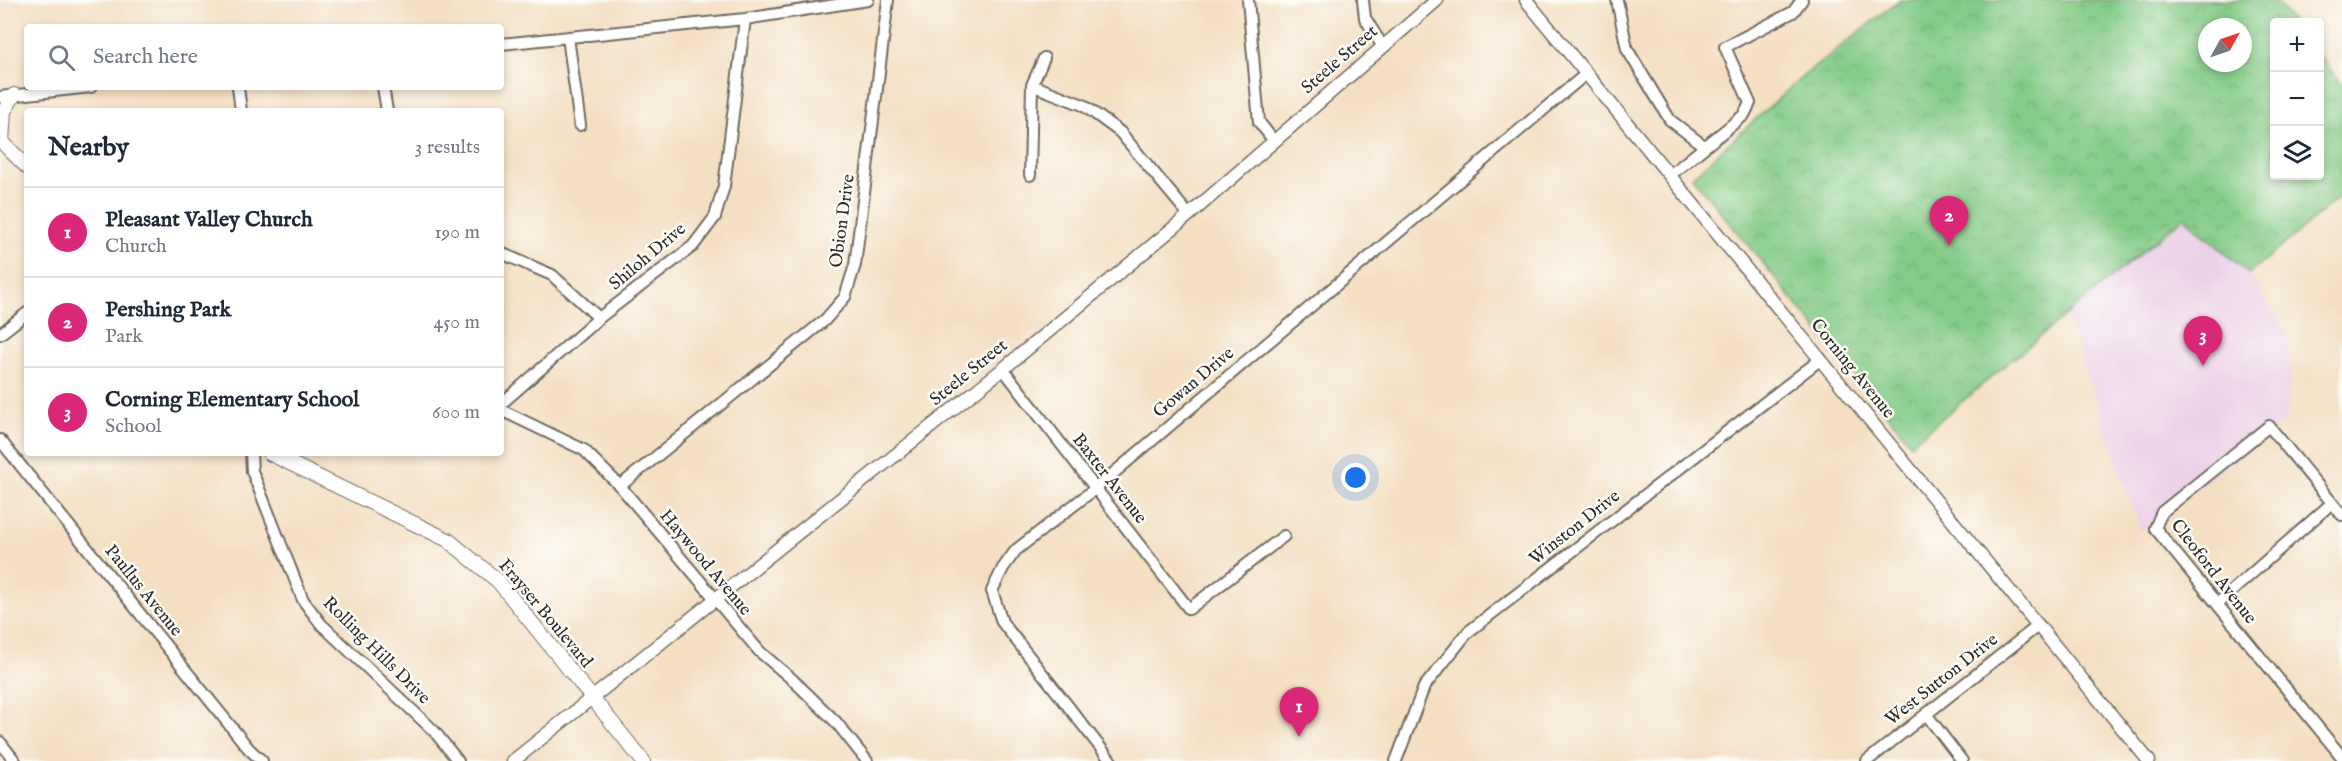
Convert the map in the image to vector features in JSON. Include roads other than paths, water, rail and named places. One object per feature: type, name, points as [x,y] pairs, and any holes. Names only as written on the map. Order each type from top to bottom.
[{"type":"main road","points":[[15,95],[4,111],[1,141],[24,164]]},
{"type":"main road","name":"Frayser Boulevard","points":[[275,456],[448,540],[476,561],[498,581],[643,761]]},
{"type":"street","points":[[504,44],[745,19],[868,0]]},
{"type":"street","name":"Obion Drive","points":[[620,486],[825,320],[845,297],[855,265],[888,0]]},
{"type":"street","points":[[1248,0],[1259,122],[1274,141]]},
{"type":"street","points":[[1363,0],[1365,18],[1383,47]]},
{"type":"street","name":"Steele Street","points":[[513,761],[712,599],[1003,369],[1189,215],[1437,0]]},
{"type":"street","name":"Corning Avenue","points":[[1526,0],[2149,761]]},
{"type":"street","points":[[1617,0],[1627,49],[1670,120],[1704,146]]},
{"type":"street","points":[[1670,175],[1744,115],[1750,103],[1725,47],[1793,12],[1802,0]]},
{"type":"street","name":"Shiloh Drive","points":[[504,401],[599,318],[693,246],[715,217],[724,186],[745,19]]},
{"type":"street","points":[[568,37],[580,125]]},
{"type":"street","points":[[1029,175],[1032,84],[1044,58]]},
{"type":"street","name":"Gowan Drive","points":[[1111,761],[1002,622],[992,591],[1003,568],[1016,550],[1096,488],[1587,73]]},
{"type":"street","points":[[1032,84],[1083,105],[1120,132],[1189,215]]},
{"type":"street","points":[[0,97],[62,90]]},
{"type":"street","points":[[238,90],[240,108]]},
{"type":"street","points":[[384,90],[386,108]]},
{"type":"street","points":[[504,254],[552,275],[599,318]]},
{"type":"street","points":[[0,334],[24,315]]},
{"type":"street","name":"Winston Drive","points":[[1396,761],[1424,687],[1468,632],[1821,359]]},
{"type":"street","name":"Baxter Avenue","points":[[1003,369],[1189,609],[1284,536]]},
{"type":"street","name":"Haywood Avenue","points":[[504,411],[584,450],[620,486],[712,599],[760,652],[836,722],[867,761]]},
{"type":"street","name":"Cleoford Avenue","points":[[2332,503],[2269,426],[2162,512],[2155,528],[2342,757]]},
{"type":"street","name":"Paullus Avenue","points":[[0,440],[249,749],[262,761]]},
{"type":"street","name":"Rolling Hills Drive","points":[[251,456],[252,471],[303,600],[321,624],[434,731],[458,761]]},
{"type":"street","points":[[2217,604],[2332,503],[2342,515]]},
{"type":"street","name":"West Sutton Drive","points":[[1867,761],[2039,625]]},
{"type":"street","points":[[1926,714],[1962,761]]},
{"type":"street","points":[[0,742],[15,761]]},
{"type":"place","name":"Pershing Park","points":[[1949,246]]},
{"type":"place","name":"Corning Elementary School","points":[[2203,366]]},
{"type":"place","name":"Pleasant Valley Church","points":[[1299,737]]}]
